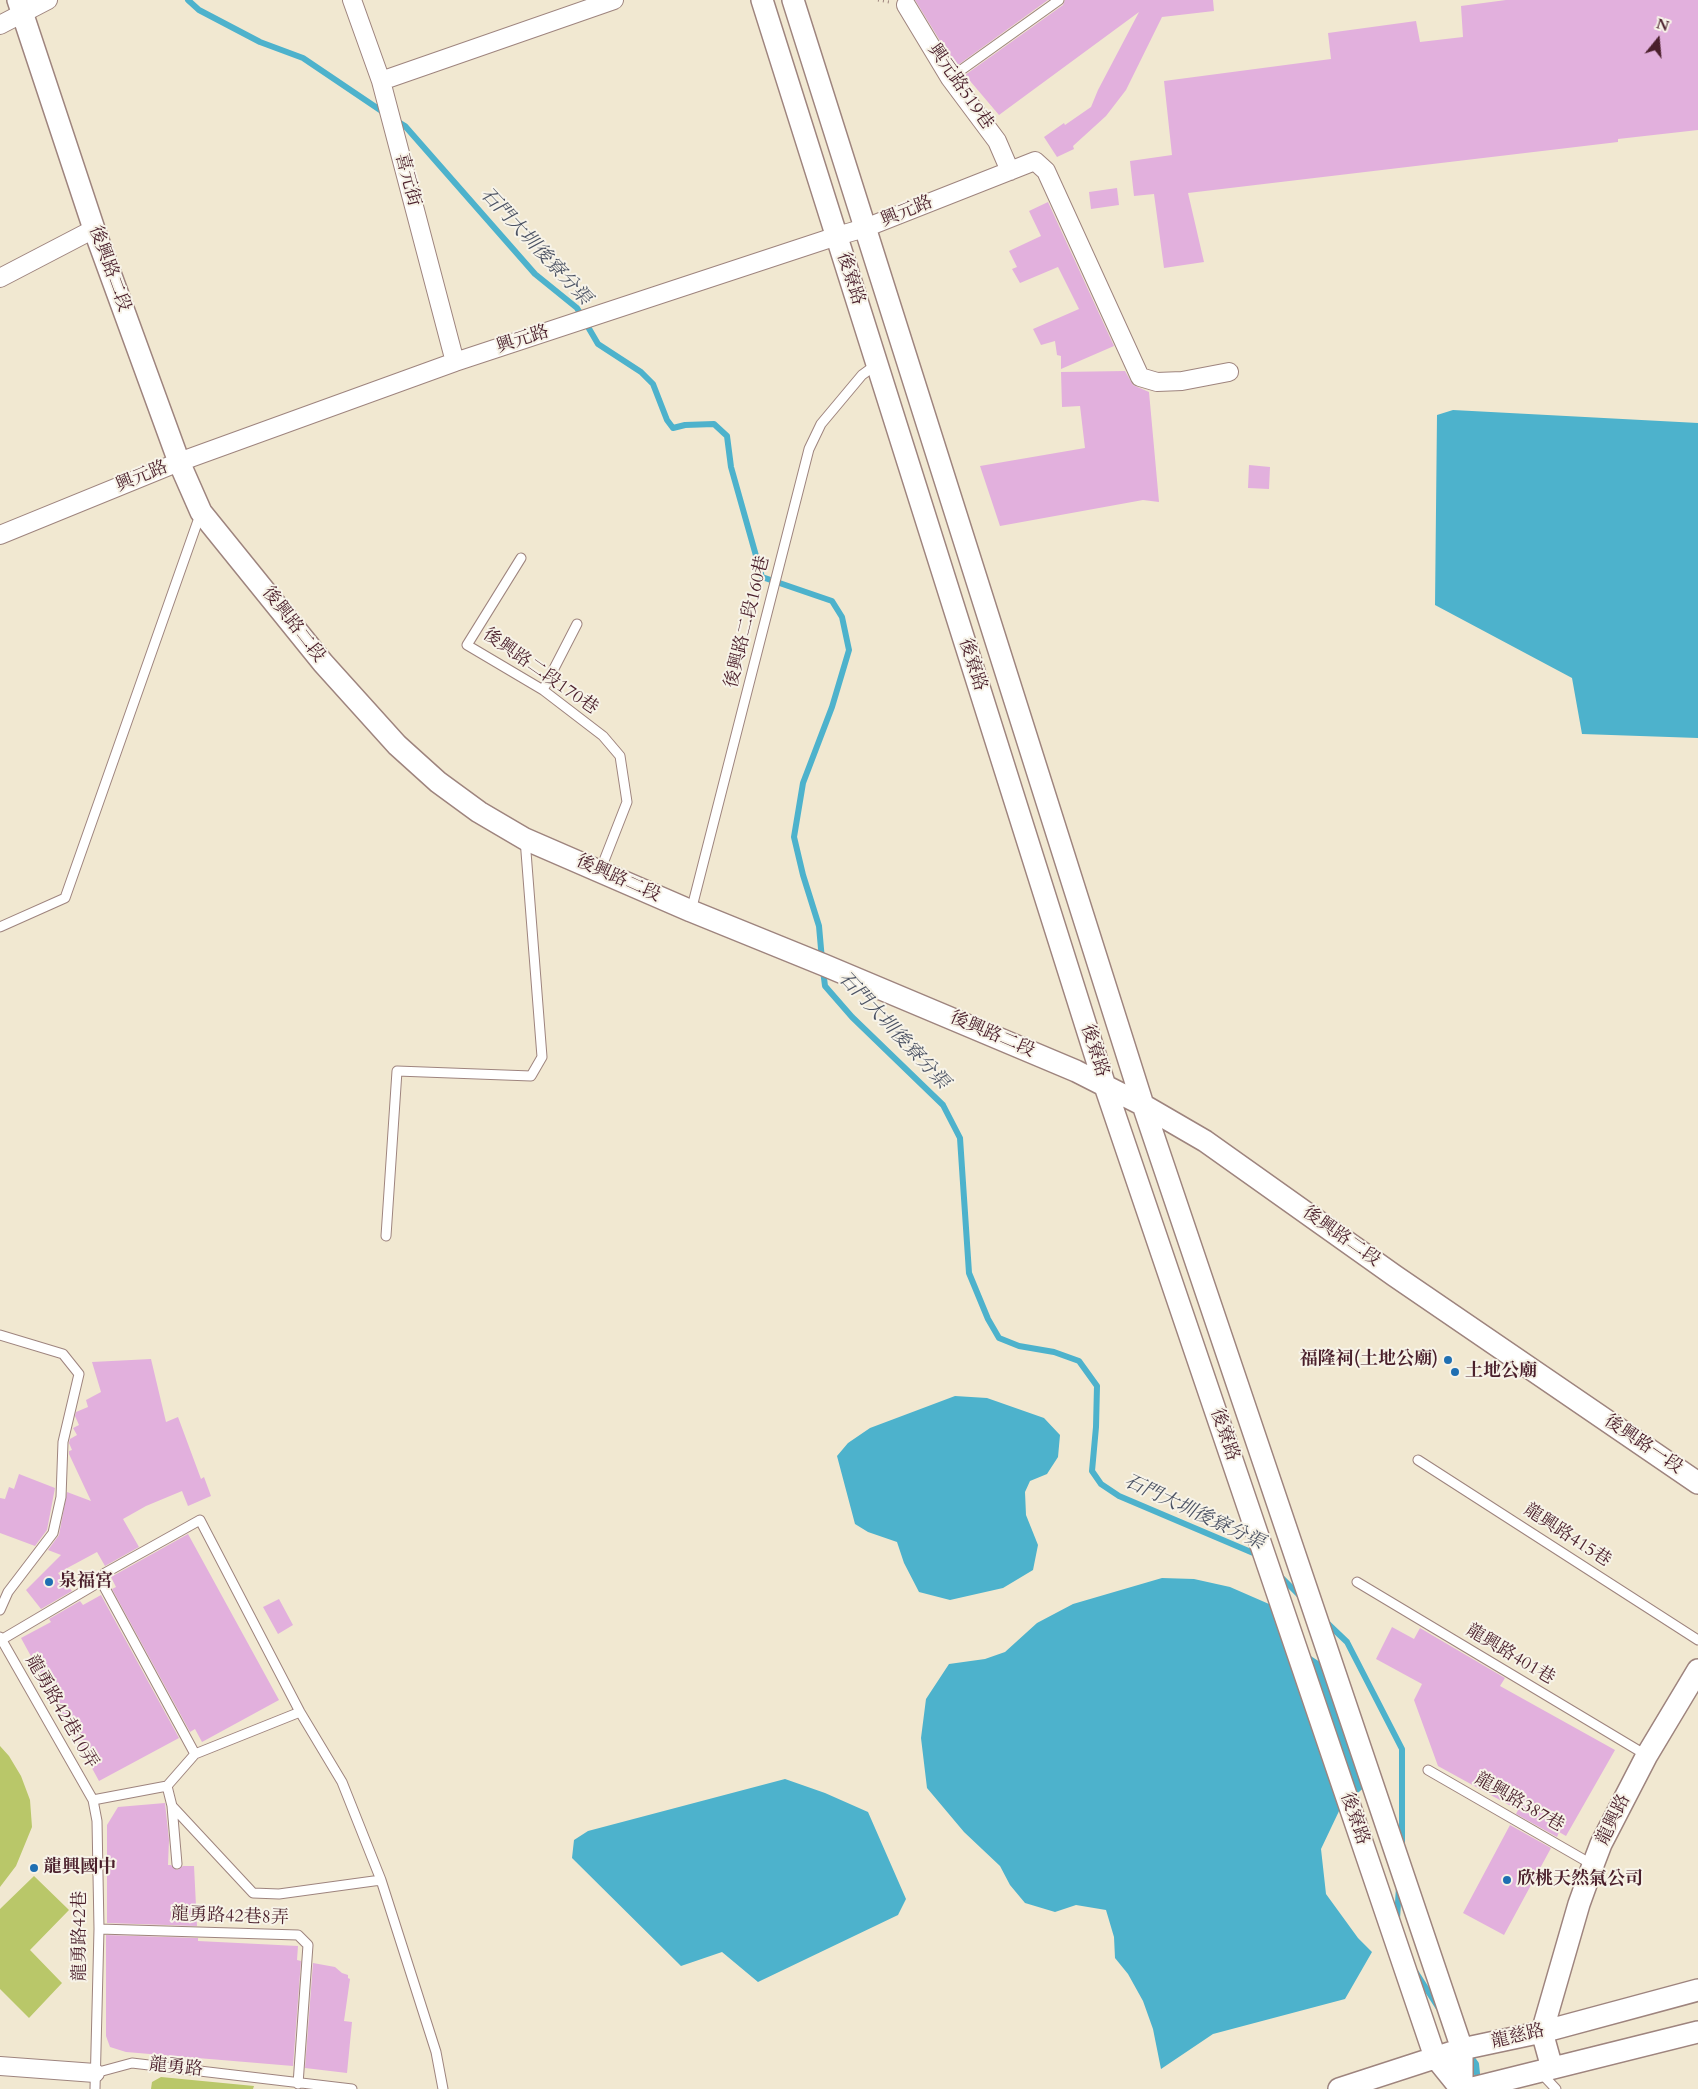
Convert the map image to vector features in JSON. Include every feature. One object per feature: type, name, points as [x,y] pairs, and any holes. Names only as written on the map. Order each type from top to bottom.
[{"type":"street","points":[[0,25],[20,7],[48,0]]},
{"type":"street","name":"喜元街","points":[[352,0],[381,81],[455,362]]},
{"type":"street","points":[[381,81],[614,0]]},
{"type":"street","name":"後寮路","points":[[762,0],[1105,1086],[1435,2057],[1461,2089]]},
{"type":"street","name":"後寮路","points":[[793,0],[1143,1105],[1462,2049],[1461,2089]]},
{"type":"street","name":"興元路519巷","points":[[909,3],[950,78],[997,141],[1010,171]]},
{"type":"street","name":"後興路二段","points":[[20,7],[94,229],[179,462],[201,512],[323,663],[397,745],[438,782],[479,812],[525,839],[691,911],[824,964],[1076,1070],[1143,1105],[1205,1141],[1387,1270],[1587,1407]]},
{"type":"street","name":"興元路","points":[[0,535],[179,462],[455,362],[865,228],[1035,161],[1046,171],[1140,377],[1157,382],[1182,381],[1229,372]]},
{"type":"street","points":[[0,278],[94,229]]},
{"type":"street","name":"後興路一段","points":[[1587,1407],[1698,1482]]},
{"type":"street","name":"龍興路","points":[[1542,2032],[1579,1904],[1601,1844],[1647,1756],[1698,1670]]},
{"type":"street","name":"龍慈路","points":[[1339,2089],[1462,2049],[1542,2032],[1698,1990]]},
{"type":"street","points":[[1542,2032],[1545,2069]]},
{"type":"street","name":"龍慈路","points":[[1469,2089],[1501,2085],[1545,2069],[1698,2032]]},
{"type":"street","name":"龍勇路","points":[[0,2066],[95,2081]]},
{"type":"lane","points":[[950,78],[1059,0]]},
{"type":"lane","name":"後興路二段160巷","points":[[691,911],[809,449],[821,424],[862,376],[877,364]]},
{"type":"lane","points":[[0,927],[65,898],[201,512]]},
{"type":"lane","name":"後興路二段170巷","points":[[521,558],[467,645],[543,690],[603,736],[620,756],[627,802],[600,871]]},
{"type":"lane","points":[[543,690],[577,624]]},
{"type":"lane","points":[[386,1236],[397,1071],[531,1076],[542,1057],[525,839]]},
{"type":"lane","points":[[0,1335],[63,1354],[79,1374],[63,1442],[61,1496],[53,1534],[8,1592],[0,1610]]},
{"type":"lane","name":"龍興路415巷","points":[[1418,1460],[1698,1640]]},
{"type":"lane","points":[[0,1638],[101,1581],[105,1573],[200,1520],[300,1712],[342,1782],[381,1880],[436,2052],[443,2089]]},
{"type":"lane","points":[[101,1581],[195,1754]]},
{"type":"lane","name":"龍興路401巷","points":[[1357,1582],[1647,1756]]},
{"type":"lane","name":"龍勇路42巷10弄","points":[[0,1638],[93,1800]]},
{"type":"lane","points":[[93,1800],[167,1786],[195,1754],[300,1712]]},
{"type":"lane","name":"龍興路387巷","points":[[1428,1770],[1593,1865]]},
{"type":"lane","points":[[167,1786],[172,1806],[177,1864]]},
{"type":"lane","name":"龍勇路42巷","points":[[93,1800],[98,1821],[99,1929],[95,2081]]},
{"type":"lane","points":[[172,1806],[253,1893],[278,1894],[381,1880]]},
{"type":"lane","name":"龍勇路42巷8弄","points":[[99,1929],[298,1935],[308,1945],[298,2084]]},
{"type":"lane","name":"龍勇路","points":[[95,2081],[132,2063],[352,2089]]},
{"type":"lane","points":[[1545,2069],[1556,2089]]},
{"type":"green space","points":[[0,1746],[9,1756],[21,1776],[30,1800],[32,1827],[16,1866],[0,1887]]},
{"type":"green space","points":[[34,1876],[69,1910],[30,1950],[62,1983],[29,2018],[0,1989],[0,1909]]},
{"type":"green space","points":[[161,2077],[254,2086],[253,2089],[151,2089],[152,2082]]},
{"type":"water","points":[[1453,410],[1698,423],[1698,738],[1582,734],[1572,678],[1435,605],[1437,415]]},
{"type":"water","points":[[955,1396],[987,1398],[1044,1418],[1060,1435],[1058,1457],[1047,1474],[1030,1481],[1025,1492],[1026,1515],[1038,1545],[1033,1570],[1003,1588],[950,1600],[919,1592],[904,1563],[897,1542],[868,1532],[855,1524],[837,1456],[848,1443],[870,1428]]},
{"type":"water","points":[[1162,1578],[1194,1579],[1230,1587],[1269,1604],[1303,1651],[1343,1677],[1369,1783],[1340,1809],[1321,1849],[1326,1894],[1358,1938],[1372,1952],[1345,1999],[1213,2034],[1161,2069],[1153,2029],[1143,2001],[1128,1974],[1115,1958],[1114,1937],[1106,1910],[1076,1905],[1055,1912],[1025,1903],[1010,1885],[1000,1866],[964,1832],[927,1788],[921,1738],[926,1699],[949,1664],[985,1659],[1005,1652],[1037,1623],[1073,1604]]},
{"type":"water","points":[[785,1779],[825,1793],[868,1812],[906,1899],[898,1915],[758,1982],[722,1952],[681,1966],[572,1858],[574,1840],[588,1831]]},
{"type":"building","points":[[915,0],[1048,0],[958,65],[942,44]]},
{"type":"building","points":[[1065,0],[1213,0],[1214,11],[1162,17],[1126,90],[1106,116],[1073,146],[1074,149],[1057,157],[1044,137],[1091,107],[1139,12],[999,115],[965,75],[1063,5]]},
{"type":"building","points":[[1506,0],[1698,0],[1698,130],[1618,139],[1618,142],[1188,193],[1204,262],[1164,268],[1154,194],[1134,196],[1130,161],[1172,155],[1164,81],[1331,59],[1328,33],[1416,21],[1420,42],[1463,37],[1461,6]]},
{"type":"building","points":[[1117,188],[1119,205],[1091,209],[1089,192]]},
{"type":"building","points":[[1048,202],[1114,346],[1061,369],[1061,356],[1057,355],[1055,341],[1041,345],[1033,329],[1079,309],[1058,267],[1020,283],[1012,269],[1017,267],[1009,251],[1041,236],[1029,211]]},
{"type":"building","points":[[1125,371],[1133,385],[1149,392],[1159,502],[1143,500],[1000,526],[980,466],[1085,448],[1080,406],[1062,407],[1061,372]]},
{"type":"building","points":[[1249,465],[1270,467],[1269,489],[1248,488]]},
{"type":"building","points":[[151,1359],[166,1422],[178,1417],[201,1479],[204,1477],[211,1496],[188,1506],[182,1491],[146,1506],[123,1519],[139,1547],[105,1566],[97,1552],[58,1573],[72,1591],[41,1609],[26,1590],[61,1555],[48,1550],[59,1535],[67,1492],[91,1501],[69,1454],[69,1451],[72,1450],[69,1443],[70,1439],[77,1435],[73,1428],[79,1425],[75,1416],[76,1412],[88,1407],[86,1400],[101,1392],[92,1362]]},
{"type":"building","points":[[19,1474],[55,1488],[47,1530],[35,1546],[0,1533],[0,1498],[5,1499],[9,1487],[14,1489]]},
{"type":"building","points":[[188,1534],[279,1700],[202,1742],[195,1729],[190,1732],[112,1589],[116,1587],[111,1577]]},
{"type":"building","points":[[101,1595],[179,1738],[99,1781],[21,1638],[51,1622],[49,1619],[80,1601],[83,1605]]},
{"type":"building","points":[[279,1599],[293,1625],[278,1634],[263,1607]]},
{"type":"building","points":[[1392,1627],[1414,1639],[1420,1628],[1505,1678],[1500,1686],[1615,1750],[1566,1836],[1559,1832],[1557,1837],[1516,1814],[1518,1810],[1438,1766],[1414,1700],[1422,1684],[1376,1659]]},
{"type":"building","points":[[165,1803],[169,1840],[168,1865],[177,1870],[183,1866],[194,1866],[197,1926],[107,1923],[107,1825],[118,1807]]},
{"type":"building","name":"欣桃天然氣公司","points":[[1510,1825],[1551,1848],[1504,1935],[1463,1913]]},
{"type":"building","points":[[106,1935],[198,1938],[198,1941],[298,1946],[297,1960],[301,1961],[293,2066],[126,2052],[110,2047],[106,2036]]},
{"type":"building","points":[[313,1963],[335,1967],[348,1975],[350,1979],[344,2021],[352,2022],[347,2073],[305,2068]]},
{"type":"waterway","name":"石門大圳後寮分渠","points":[[188,0],[199,10],[260,42],[303,58],[386,114]]},
{"type":"waterway","name":"石門大圳後寮分渠","points":[[395,120],[405,126],[535,274],[577,308],[598,344],[641,372],[653,384],[667,420],[673,428],[685,425],[714,424],[727,436],[731,467],[762,577],[832,601],[842,617],[849,650],[832,707],[803,783],[794,837],[803,875],[819,926],[822,960]]},
{"type":"waterway","name":"石門大圳後寮分渠","points":[[823,970],[825,986],[852,1017],[943,1105],[960,1138],[969,1273],[988,1319],[999,1338],[1019,1346],[1054,1352],[1079,1361],[1097,1386],[1092,1471],[1101,1484],[1119,1496],[1258,1555]]},
{"type":"waterway","name":"石門大圳後寮分渠","points":[[1280,1576],[1303,1599]]},
{"type":"waterway","name":"石門大圳後寮分渠","points":[[1324,1620],[1347,1642],[1402,1749],[1402,1845]]},
{"type":"waterway","name":"石門大圳後寮分渠","points":[[1397,1919],[1399,1887]]},
{"type":"waterway","name":"石門大圳後寮分渠","points":[[1415,1971],[1438,2007]]},
{"type":"waterway","name":"石門大圳後寮分渠","points":[[1468,2053],[1476,2064],[1478,2083]]},
{"type":"place","name":"福隆祠(土地公廟)","points":[[1448,1360]]},
{"type":"place","name":"土地公廟","points":[[1455,1372]]},
{"type":"place","name":"泉福宮","points":[[49,1582]]},
{"type":"place","name":"龍興國中","points":[[34,1868]]},
{"type":"place","name":"欣桃天然氣公司","points":[[1507,1880]]}]
